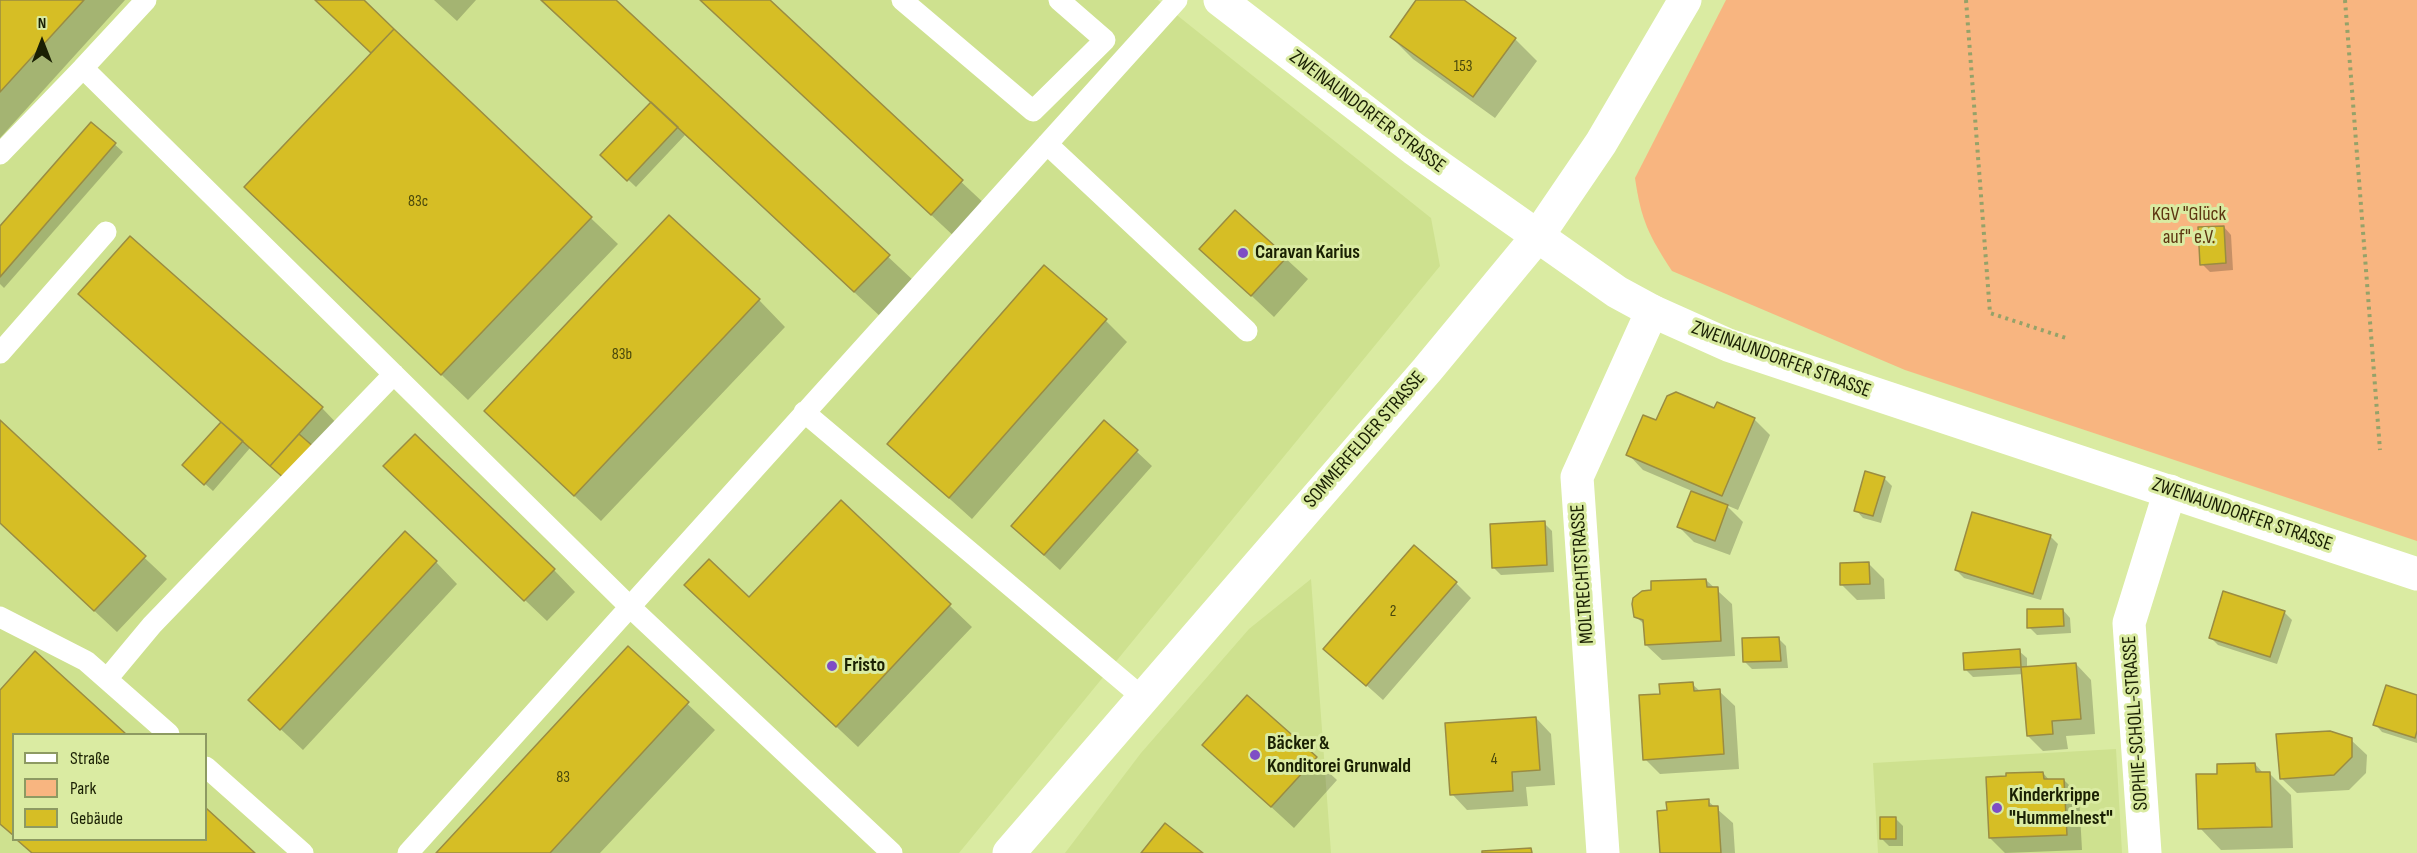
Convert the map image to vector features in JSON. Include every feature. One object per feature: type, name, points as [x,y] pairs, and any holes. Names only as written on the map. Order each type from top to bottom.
[{"type":"street","name":"ZWEINAUNDORFER STRASSE","points":[[1220,0],[1414,149],[1617,292],[1652,311],[1728,345],[2417,574]]},
{"type":"street","name":"SOMMERFELDER STRASSE","points":[[1009,853],[1427,370],[1537,237],[1601,143],[1685,0]]},
{"type":"street","name":"MOLTRECHTSTRASSE","points":[[1603,853],[1577,477],[1652,311]]},
{"type":"street","name":"SOPHIE-SCHOLL-STRASSE","points":[[2145,853],[2129,623],[2170,491]]},
{"type":"lane","points":[[0,154],[146,0]]},
{"type":"lane","points":[[903,0],[1033,111],[1105,40],[1059,0]]},
{"type":"lane","points":[[408,853],[1177,0]]},
{"type":"lane","points":[[83,68],[629,606],[892,853]]},
{"type":"lane","points":[[1047,144],[1247,331]]},
{"type":"lane","points":[[0,353],[106,232]]},
{"type":"lane","points":[[107,679],[152,625],[394,374]]},
{"type":"lane","points":[[804,412],[1142,697]]},
{"type":"lane","points":[[0,617],[86,661],[167,733]]},
{"type":"lane","points":[[207,768],[303,853]]},
{"type":"path","points":[[1966,0],[1990,313],[2069,339]]},
{"type":"path","points":[[2345,0],[2380,450]]},
{"type":"shaded area","points":[[0,0],[1158,0],[1431,218],[1440,266],[959,853],[0,853]]},
{"type":"shaded area","points":[[1311,579],[1331,853],[1065,853],[1141,753],[1249,629]]},
{"type":"shaded area","name":"Kinderkrippe \"Hummelnest\"","points":[[2116,749],[2122,853],[1878,853],[1873,763]]},
{"type":"green space","name":"KGV \"Glück auf\" e.V.","points":[[1726,0],[2417,0],[2417,541],[1905,370],[1672,271],[1647,227],[1635,178]]},
{"type":"building","points":[[0,0],[84,0],[0,92]]},
{"type":"building","points":[[315,0],[364,0],[394,29],[371,53]]},
{"type":"building","points":[[541,0],[616,0],[890,255],[854,292]]},
{"type":"building","points":[[700,0],[770,0],[963,180],[931,215]]},
{"type":"building","points":[[1416,0],[1464,0],[1516,38],[1473,97],[1390,37]]},
{"type":"building","points":[[394,29],[592,217],[441,375],[244,187]]},
{"type":"building","points":[[651,102],[678,127],[627,181],[600,155]]},
{"type":"building","points":[[91,122],[116,143],[0,277],[0,226]]},
{"type":"building","name":"Caravan Karius","points":[[1235,210],[1287,257],[1251,296],[1199,249]]},
{"type":"building","points":[[669,215],[760,299],[574,496],[484,411]]},
{"type":"building","points":[[2224,226],[2226,263],[2200,265],[2198,227]]},
{"type":"building","points":[[130,236],[323,407],[270,466],[78,294]]},
{"type":"building","points":[[1044,265],[1107,319],[949,498],[887,444]]},
{"type":"building","points":[[1676,392],[1714,408],[1717,402],[1755,418],[1722,496],[1626,455],[1643,415],[1656,420],[1667,396]]},
{"type":"building","points":[[0,420],[146,556],[94,611],[0,523]]},
{"type":"building","points":[[1104,420],[1138,450],[1044,555],[1011,526]]},
{"type":"building","points":[[221,422],[243,441],[204,485],[182,465]]},
{"type":"building","points":[[299,434],[315,448],[286,480],[270,466]]},
{"type":"building","points":[[415,434],[555,569],[524,601],[383,466]]},
{"type":"building","points":[[1865,471],[1885,477],[1873,516],[1854,511]]},
{"type":"building","points":[[1691,491],[1728,505],[1715,541],[1677,527]]},
{"type":"building","name":"Fristo","points":[[841,500],[951,604],[836,727],[684,585],[709,559],[749,597]]},
{"type":"building","points":[[1972,512],[2051,535],[2033,594],[1955,570]]},
{"type":"building","points":[[1545,521],[1547,565],[1492,568],[1490,524]]},
{"type":"building","points":[[405,531],[437,561],[280,730],[248,700]]},
{"type":"building","points":[[1414,545],[1457,582],[1366,686],[1323,649]]},
{"type":"building","points":[[1869,562],[1870,584],[1840,585],[1840,563]]},
{"type":"building","points":[[1706,579],[1707,587],[1718,587],[1721,641],[1645,645],[1643,620],[1634,617],[1633,598],[1642,591],[1651,590],[1651,581]]},
{"type":"building","points":[[2223,591],[2285,611],[2270,657],[2209,638]]},
{"type":"building","points":[[2027,609],[2063,609],[2064,626],[2027,628]]},
{"type":"building","points":[[1779,637],[1781,661],[1743,662],[1742,638]]},
{"type":"building","points":[[628,646],[689,702],[550,853],[436,853]]},
{"type":"building","points":[[2020,649],[2021,667],[1964,670],[1963,653]]},
{"type":"building","points":[[35,651],[125,733],[12,733],[12,834],[0,824],[0,690]]},
{"type":"building","points":[[2076,663],[2081,719],[2052,721],[2053,734],[2027,736],[2021,667]]},
{"type":"building","points":[[1693,682],[1694,691],[1720,689],[1724,754],[1643,760],[1639,695],[1660,694],[1659,684]]},
{"type":"building","points":[[2386,685],[2417,695],[2415,738],[2373,725]]},
{"type":"building","points":[[1247,695],[1317,757],[1271,807],[1202,745]]},
{"type":"building","points":[[1536,717],[1540,770],[1512,772],[1513,791],[1450,795],[1445,723]]},
{"type":"building","points":[[2330,731],[2352,738],[2352,757],[2334,775],[2280,779],[2276,734]]},
{"type":"building","points":[[2255,763],[2256,772],[2270,772],[2272,827],[2198,829],[2196,774],[2217,774],[2217,764]]},
{"type":"building","points":[[2043,772],[2044,779],[2064,779],[2067,835],[1989,838],[1986,777],[2006,776],[2006,773]]},
{"type":"building","points":[[1709,799],[1709,806],[1718,806],[1721,853],[1660,853],[1657,811],[1667,810],[1666,802]]},
{"type":"building","points":[[207,809],[255,853],[32,853],[18,841],[207,841]]},
{"type":"building","points":[[1880,817],[1896,817],[1896,839],[1880,839]]},
{"type":"building","points":[[1165,823],[1203,853],[1141,853]]},
{"type":"building","points":[[1531,848],[1532,853],[1482,853],[1482,851]]},
{"type":"place","name":"Caravan Karius","points":[[1243,253]]},
{"type":"place","name":"Fristo","points":[[832,666]]},
{"type":"place","name":"Bäcker & Konditorei Grunwald","points":[[1255,755]]},
{"type":"place","name":"Kinderkrippe \"Hummelnest\"","points":[[1997,808]]}]
